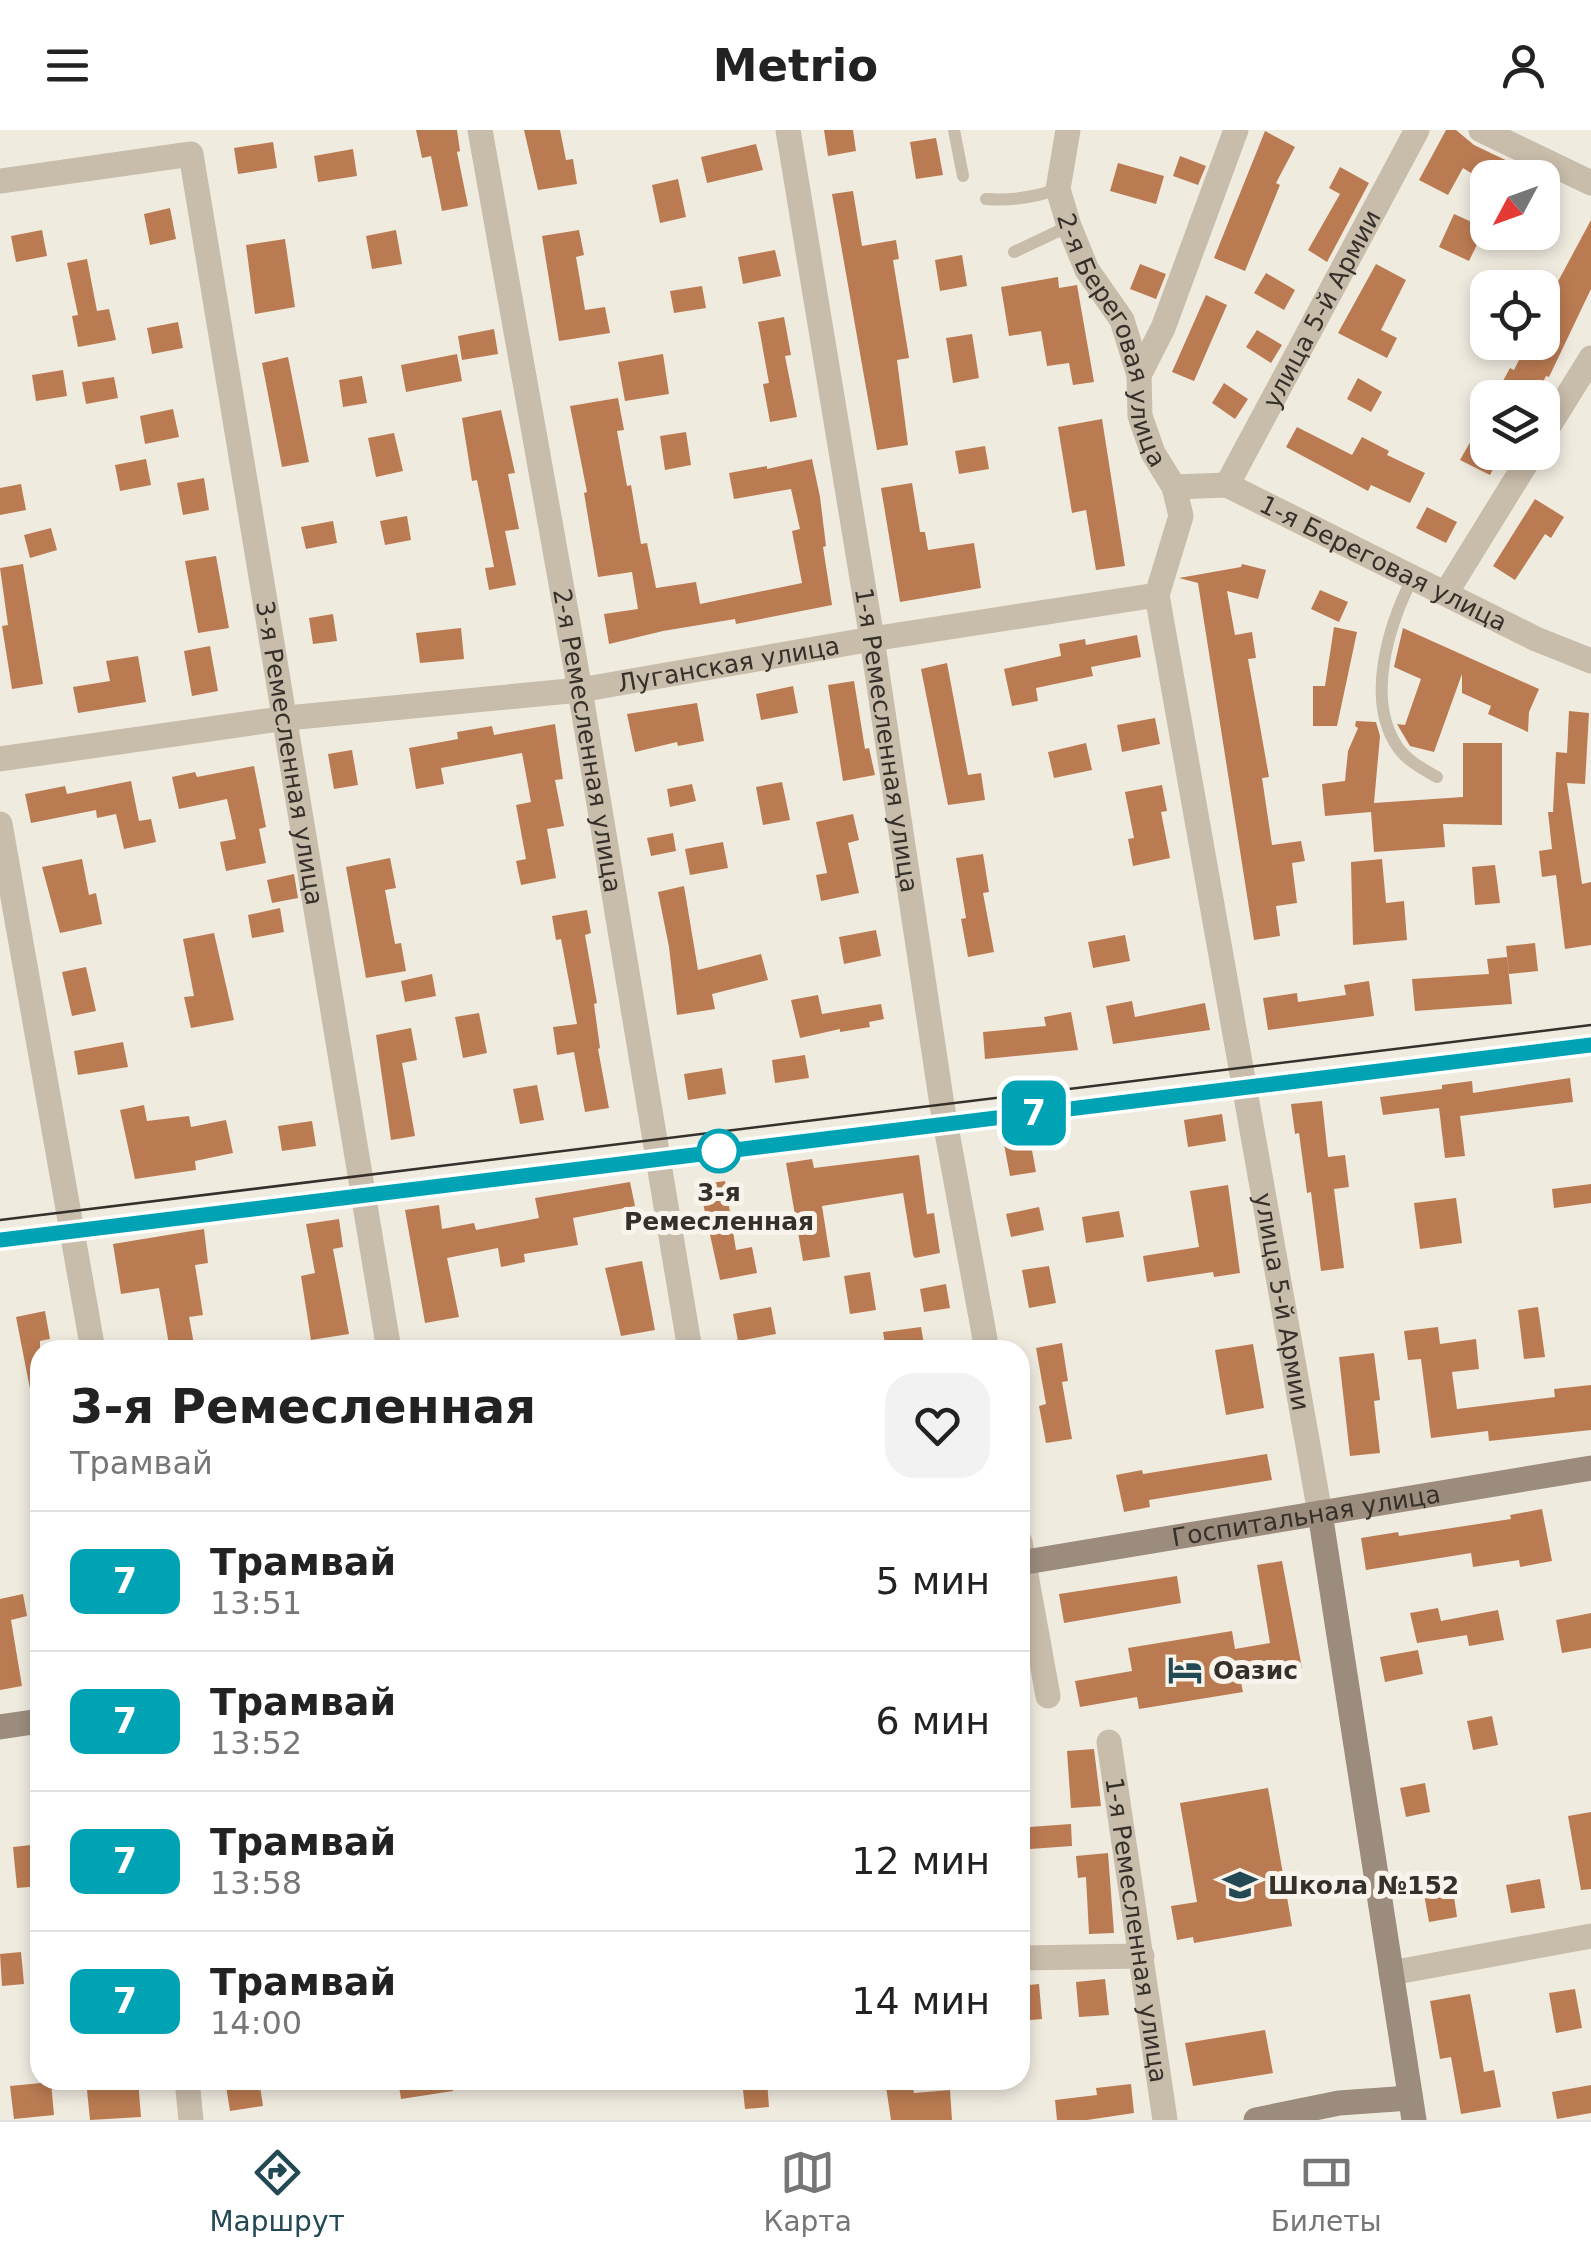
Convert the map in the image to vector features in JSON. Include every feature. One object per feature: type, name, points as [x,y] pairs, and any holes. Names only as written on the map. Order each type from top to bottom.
[{"type":"street","name":"2-я Ремесленная улица","points":[[480,130],[580,690],[688,1340]]},
{"type":"street","name":"1-я Ремесленная улица","points":[[788,130],[872,638],[942,1104],[985,1340]]},
{"type":"street","name":"2-я Береговая улица","points":[[1068,130],[1058,189],[1087,270],[1122,320],[1139,375],[1140,416],[1153,454],[1174,487]]},
{"type":"street","points":[[1139,375],[1162,328],[1236,130]]},
{"type":"street","name":"улица 5-й Армии","points":[[1227,485],[1417,130]]},
{"type":"street","points":[[1480,130],[1591,183]]},
{"type":"street","name":"3-я Ремесленная улица","points":[[0,181],[191,154],[387,1340]]},
{"type":"street","points":[[1560,408],[1591,358]]},
{"type":"street","points":[[1446,593],[1522,470]]},
{"type":"street","name":"1-я Береговая улица","points":[[1174,487],[1227,485],[1536,639],[1591,660]]},
{"type":"street","name":"улица 5-й Армии","points":[[1174,487],[1181,516],[1157,595],[1320,1513],[1412,2109]]},
{"type":"street","name":"Луганская улица","points":[[0,759],[287,718],[580,690],[872,638],[1157,595]]},
{"type":"street","points":[[0,824],[91,1340]]},
{"type":"street","name":"Госпитальная улица","points":[[1030,1555],[1320,1513],[1591,1468]]},
{"type":"street","points":[[1030,1603],[1048,1696]]},
{"type":"street","points":[[0,1728],[30,1723]]},
{"type":"street","name":"1-я Ремесленная улица","points":[[1109,1742],[1165,2120]]},
{"type":"street","points":[[1391,1972],[1591,1936]]},
{"type":"street","points":[[1030,1958],[1142,1956]]},
{"type":"street","points":[[188,2090],[191,2120]]},
{"type":"street","points":[[1256,2120],[1339,2103],[1412,2109]]},
{"type":"lane","points":[[954,130],[963,176]]},
{"type":"lane","points":[[986,199],[1023,199],[1058,189]]},
{"type":"lane","points":[[1014,252],[1069,226]]},
{"type":"lane","points":[[1413,576],[1397,607],[1386,642],[1384,708],[1392,739],[1415,765],[1437,777]]},
{"type":"building","points":[[416,130],[457,130],[457,152],[468,206],[442,211],[431,156],[422,158]]},
{"type":"building","points":[[524,130],[560,130],[566,160],[573,159],[577,184],[538,190]]},
{"type":"building","points":[[824,130],[853,130],[856,151],[828,156]]},
{"type":"building","points":[[1446,130],[1456,130],[1474,145],[1505,160],[1470,160],[1470,172],[1463,168],[1448,195],[1419,180]]},
{"type":"building","points":[[1265,131],[1295,147],[1276,183],[1280,185],[1245,271],[1214,258]]},
{"type":"building","points":[[936,138],[943,175],[916,179],[910,142]]},
{"type":"building","points":[[273,142],[277,168],[238,174],[234,148]]},
{"type":"building","points":[[756,144],[763,170],[707,183],[701,157]]},
{"type":"building","points":[[353,149],[357,176],[318,182],[314,156]]},
{"type":"building","points":[[1180,156],[1206,166],[1198,185],[1173,176]]},
{"type":"building","points":[[1118,163],[1164,176],[1156,204],[1110,191]]},
{"type":"building","points":[[1340,167],[1369,183],[1327,262],[1308,250],[1340,194],[1329,188]]},
{"type":"building","points":[[678,179],[686,217],[660,223],[652,185]]},
{"type":"building","points":[[853,191],[862,246],[896,240],[899,259],[893,260],[909,358],[897,360],[908,445],[877,450],[832,194]]},
{"type":"building","points":[[170,208],[176,239],[150,245],[144,214]]},
{"type":"building","points":[[1454,214],[1470,221],[1470,250],[1474,250],[1469,261],[1439,247]]},
{"type":"building","points":[[1591,220],[1591,289],[1560,354],[1560,278]]},
{"type":"building","points":[[42,230],[47,256],[16,262],[11,236]]},
{"type":"building","points":[[396,230],[402,264],[372,269],[366,236]]},
{"type":"building","points":[[579,230],[584,255],[576,257],[585,310],[605,307],[610,333],[559,341],[542,236]]},
{"type":"building","points":[[285,239],[295,307],[255,314],[246,245]]},
{"type":"building","points":[[775,250],[781,276],[743,284],[738,257]]},
{"type":"building","points":[[962,255],[967,286],[940,291],[935,260]]},
{"type":"building","points":[[87,259],[97,311],[109,309],[116,340],[78,347],[72,316],[78,315],[67,263]]},
{"type":"building","points":[[1140,264],[1166,274],[1156,299],[1130,289]]},
{"type":"building","points":[[1376,264],[1406,280],[1381,330],[1397,338],[1387,358],[1338,333]]},
{"type":"building","points":[[1266,273],[1295,290],[1284,310],[1254,293]]},
{"type":"building","points":[[1058,277],[1059,288],[1077,285],[1094,382],[1073,385],[1069,363],[1047,366],[1041,331],[1009,336],[1001,287]]},
{"type":"building","points":[[702,286],[706,308],[674,313],[670,291]]},
{"type":"building","points":[[1206,295],[1227,305],[1194,381],[1172,372]]},
{"type":"building","points":[[784,317],[791,355],[785,356],[797,417],[770,422],[763,384],[769,383],[758,322]]},
{"type":"building","points":[[178,322],[183,348],[152,354],[147,328]]},
{"type":"building","points":[[494,329],[498,354],[462,360],[458,336]]},
{"type":"building","points":[[1257,330],[1282,345],[1271,363],[1246,347]]},
{"type":"building","points":[[972,334],[979,378],[953,383],[946,338]]},
{"type":"building","points":[[457,354],[462,381],[406,392],[401,365]]},
{"type":"building","points":[[663,354],[669,394],[625,401],[618,362]]},
{"type":"building","points":[[288,357],[309,462],[282,467],[262,363]]},
{"type":"building","points":[[1519,360],[1557,360],[1544,380],[1503,380],[1510,368],[1514,370]]},
{"type":"building","points":[[63,370],[67,396],[36,401],[32,375]]},
{"type":"building","points":[[362,376],[367,403],[343,407],[339,380]]},
{"type":"building","points":[[114,377],[118,398],[86,404],[82,382]]},
{"type":"building","points":[[1358,378],[1382,392],[1371,412],[1347,399]]},
{"type":"building","points":[[1224,383],[1248,399],[1235,419],[1212,403]]},
{"type":"building","points":[[618,398],[624,430],[617,431],[627,486],[631,485],[641,544],[647,543],[656,588],[696,582],[700,604],[802,583],[792,531],[800,529],[791,489],[734,499],[729,473],[812,459],[832,605],[736,624],[735,619],[663,631],[609,644],[604,614],[638,609],[632,572],[598,577],[570,406]]},
{"type":"building","points":[[173,409],[179,437],[145,444],[140,416]]},
{"type":"building","points":[[501,410],[515,473],[508,474],[519,529],[505,531],[516,585],[489,590],[485,568],[494,567],[477,480],[472,481],[462,418]]},
{"type":"building","points":[[1102,419],[1125,566],[1096,570],[1086,510],[1072,513],[1058,427]]},
{"type":"building","points":[[1297,427],[1352,455],[1362,437],[1389,451],[1387,455],[1425,473],[1410,503],[1371,485],[1368,491],[1286,447]]},
{"type":"building","points":[[686,432],[691,465],[665,470],[660,436]]},
{"type":"building","points":[[394,433],[403,471],[376,477],[368,438]]},
{"type":"building","points":[[1470,442],[1470,465],[1460,460]]},
{"type":"building","points":[[985,446],[989,469],[959,474],[955,451]]},
{"type":"building","points":[[146,459],[151,485],[120,491],[115,465]]},
{"type":"building","points":[[204,478],[209,510],[183,515],[177,483]]},
{"type":"building","points":[[912,483],[920,532],[925,532],[928,550],[974,543],[981,588],[900,602],[881,488]]},
{"type":"building","points":[[21,484],[26,510],[0,515],[0,488]]},
{"type":"building","points":[[1535,499],[1564,517],[1551,538],[1545,534],[1515,580],[1493,566]]},
{"type":"building","points":[[1427,507],[1457,522],[1446,543],[1416,528]]},
{"type":"building","points":[[407,516],[411,540],[385,545],[380,521]]},
{"type":"building","points":[[333,521],[337,543],[306,549],[301,527]]},
{"type":"building","points":[[51,528],[57,550],[30,558],[24,535]]},
{"type":"building","points":[[216,556],[229,628],[198,633],[185,561]]},
{"type":"building","points":[[23,564],[43,684],[12,689],[2,626],[8,625],[0,568]]},
{"type":"building","points":[[1242,564],[1266,570],[1258,599],[1227,591],[1235,635],[1252,632],[1256,658],[1248,659],[1269,777],[1262,778],[1272,845],[1301,841],[1305,861],[1292,863],[1297,903],[1276,906],[1280,936],[1254,940],[1198,583],[1179,578]]},
{"type":"building","points":[[1320,590],[1348,602],[1339,622],[1311,609]]},
{"type":"building","points":[[333,614],[337,641],[313,644],[309,618]]},
{"type":"building","points":[[1334,627],[1357,632],[1337,726],[1313,726],[1313,686],[1325,686]]},
{"type":"building","points":[[461,628],[464,659],[420,663],[416,633]]},
{"type":"building","points":[[1403,628],[1539,689],[1529,712],[1528,732],[1488,714],[1491,706],[1462,693],[1462,674],[1434,752],[1410,746],[1397,724],[1405,725],[1421,679],[1394,667]]},
{"type":"building","points":[[1137,635],[1141,657],[1091,667],[1093,676],[1036,688],[1038,701],[1012,706],[1004,669],[1061,656],[1059,644],[1085,639],[1086,645]]},
{"type":"building","points":[[210,646],[218,691],[192,696],[184,651]]},
{"type":"building","points":[[138,656],[146,702],[78,713],[73,687],[110,681],[106,661]]},
{"type":"building","points":[[947,663],[968,775],[981,773],[985,800],[948,805],[921,669]]},
{"type":"building","points":[[854,681],[865,749],[869,748],[875,775],[843,781],[828,685]]},
{"type":"building","points":[[793,686],[798,713],[761,720],[756,694]]},
{"type":"building","points":[[697,703],[704,741],[678,746],[677,742],[635,752],[627,714]]},
{"type":"building","points":[[1569,711],[1589,713],[1585,784],[1567,783],[1582,884],[1591,882],[1591,945],[1565,949],[1556,875],[1542,877],[1539,851],[1552,849],[1548,812],[1553,812],[1556,752],[1567,753]]},
{"type":"building","points":[[1155,718],[1160,744],[1122,752],[1117,725]]},
{"type":"building","points":[[1356,721],[1376,722],[1380,736],[1374,803],[1463,797],[1463,743],[1502,743],[1502,825],[1443,824],[1445,847],[1374,852],[1371,812],[1325,816],[1322,784],[1345,781],[1348,751],[1358,728]]},
{"type":"building","points":[[555,724],[563,779],[555,780],[564,826],[547,829],[556,878],[521,885],[516,861],[526,859],[516,805],[531,802],[522,753],[441,768],[444,784],[416,789],[409,748],[458,739],[457,732],[492,726],[494,735]]},
{"type":"building","points":[[1086,743],[1092,770],[1054,778],[1048,752]]},
{"type":"building","points":[[352,750],[358,785],[334,789],[328,754]]},
{"type":"building","points":[[254,766],[266,827],[259,829],[266,863],[226,871],[220,842],[236,839],[227,799],[179,809],[172,777],[195,772],[197,777]]},
{"type":"building","points":[[131,781],[139,821],[151,819],[156,842],[124,849],[116,814],[97,818],[96,810],[31,823],[25,794],[65,786],[67,794]]},
{"type":"building","points":[[782,782],[790,820],[763,825],[756,787]]},
{"type":"building","points":[[692,784],[696,801],[670,807],[667,789]]},
{"type":"building","points":[[1162,785],[1167,811],[1161,812],[1170,858],[1133,866],[1128,839],[1134,838],[1125,792]]},
{"type":"building","points":[[853,814],[859,840],[848,843],[859,893],[821,901],[816,875],[827,873],[816,822]]},
{"type":"building","points":[[673,833],[676,851],[651,856],[647,838]]},
{"type":"building","points":[[723,842],[728,868],[690,875],[685,849]]},
{"type":"building","points":[[983,854],[989,892],[983,893],[994,952],[968,957],[956,858]]},
{"type":"building","points":[[390,858],[396,888],[385,890],[395,944],[401,943],[406,971],[366,978],[346,867]]},
{"type":"building","points":[[82,859],[89,895],[96,893],[102,924],[60,933],[42,867]]},
{"type":"building","points":[[1382,859],[1386,903],[1404,901],[1407,940],[1353,945],[1351,862]]},
{"type":"building","points":[[1495,865],[1500,903],[1475,905],[1472,867]]},
{"type":"building","points":[[294,874],[298,898],[272,903],[267,880]]},
{"type":"building","points":[[684,886],[698,970],[761,954],[768,980],[712,994],[715,1009],[677,1015],[658,892]]},
{"type":"building","points":[[280,908],[284,932],[252,938],[248,915]]},
{"type":"building","points":[[587,910],[591,933],[585,935],[609,1108],[585,1112],[574,1052],[557,1055],[553,1027],[577,1024],[561,939],[556,940],[552,916]]},
{"type":"building","points":[[876,930],[881,956],[844,964],[839,937]]},
{"type":"building","points":[[214,933],[234,1020],[191,1028],[184,997],[194,996],[183,939]]},
{"type":"building","points":[[1125,935],[1130,961],[1093,968],[1088,942]]},
{"type":"building","points":[[1535,943],[1538,971],[1509,974],[1506,946]]},
{"type":"building","points":[[1507,957],[1512,1004],[1415,1011],[1412,979],[1489,974],[1487,959]]},
{"type":"building","points":[[86,967],[96,1011],[72,1016],[62,972]]},
{"type":"building","points":[[432,974],[436,996],[405,1002],[401,981]]},
{"type":"building","points":[[1369,981],[1374,1016],[1268,1030],[1263,998],[1297,993],[1298,1002],[1346,995],[1344,985]]},
{"type":"building","points":[[818,995],[822,1014],[881,1004],[884,1019],[869,1022],[870,1027],[800,1038],[791,1000]]},
{"type":"building","points":[[1132,1001],[1135,1017],[1205,1003],[1210,1030],[1113,1044],[1106,1006]]},
{"type":"building","points":[[1071,1012],[1078,1050],[985,1059],[983,1032],[1046,1026],[1044,1017]]},
{"type":"building","points":[[479,1013],[487,1053],[463,1058],[455,1017]]},
{"type":"building","points":[[411,1028],[417,1060],[402,1063],[415,1136],[391,1140],[376,1035]]},
{"type":"building","points":[[123,1042],[128,1067],[78,1075],[74,1051]]},
{"type":"building","points":[[805,1055],[809,1078],[775,1083],[772,1060]]},
{"type":"building","points":[[722,1068],[726,1094],[688,1100],[684,1074]]},
{"type":"building","points":[[1570,1078],[1573,1102],[1460,1116],[1465,1156],[1445,1158],[1439,1108],[1383,1115],[1380,1097],[1472,1081],[1473,1093]]},
{"type":"building","points":[[537,1085],[544,1120],[520,1124],[513,1089]]},
{"type":"building","points":[[1322,1101],[1328,1157],[1345,1155],[1349,1187],[1334,1189],[1344,1268],[1321,1271],[1311,1192],[1307,1193],[1291,1104]]},
{"type":"building","points":[[144,1105],[147,1121],[189,1116],[191,1127],[226,1120],[233,1153],[195,1161],[196,1170],[135,1179],[120,1110]]},
{"type":"building","points":[[1222,1114],[1226,1141],[1188,1147],[1184,1120]]},
{"type":"building","points":[[312,1121],[316,1146],[282,1151],[278,1126]]},
{"type":"building","points":[[1029,1134],[1036,1172],[1010,1176],[1003,1139]]},
{"type":"building","points":[[919,1155],[927,1214],[934,1213],[940,1253],[915,1258],[913,1255],[903,1193],[822,1206],[830,1257],[803,1261],[786,1163],[812,1159],[814,1168]]},
{"type":"building","points":[[725,1181],[736,1250],[752,1247],[757,1273],[720,1280],[699,1185]]},
{"type":"building","points":[[630,1182],[635,1206],[573,1218],[578,1245],[524,1254],[525,1262],[501,1267],[498,1248],[447,1258],[459,1317],[425,1323],[405,1210],[439,1205],[442,1229],[474,1223],[476,1230],[539,1218],[535,1198]]},
{"type":"building","points":[[1591,1184],[1591,1203],[1554,1208],[1552,1189]]},
{"type":"building","points":[[1228,1185],[1240,1273],[1214,1277],[1213,1272],[1147,1282],[1143,1256],[1199,1247],[1190,1191]]},
{"type":"building","points":[[1456,1198],[1462,1243],[1420,1249],[1414,1203]]},
{"type":"building","points":[[1039,1207],[1044,1230],[1011,1237],[1006,1214]]},
{"type":"building","points":[[1119,1211],[1124,1237],[1086,1243],[1082,1217]]},
{"type":"building","points":[[339,1219],[343,1247],[333,1249],[349,1334],[311,1340],[301,1276],[315,1273],[306,1224]]},
{"type":"building","points":[[204,1229],[208,1263],[195,1265],[203,1315],[189,1317],[193,1340],[168,1340],[159,1288],[121,1294],[113,1244]]},
{"type":"building","points":[[642,1261],[655,1330],[621,1336],[605,1268]]},
{"type":"building","points":[[1049,1266],[1056,1303],[1029,1308],[1022,1270]]},
{"type":"building","points":[[870,1272],[876,1310],[850,1314],[844,1276]]},
{"type":"building","points":[[946,1284],[950,1308],[924,1312],[920,1289]]},
{"type":"building","points":[[771,1307],[776,1334],[738,1340],[733,1314]]},
{"type":"building","points":[[1538,1307],[1545,1357],[1524,1359],[1518,1310]]},
{"type":"building","points":[[45,1311],[50,1339],[30,1340],[30,1389],[16,1317]]},
{"type":"building","points":[[921,1327],[923,1340],[884,1340],[883,1332]]},
{"type":"building","points":[[1438,1327],[1440,1344],[1476,1339],[1479,1369],[1452,1372],[1457,1409],[1555,1397],[1554,1389],[1591,1385],[1591,1430],[1489,1441],[1488,1431],[1431,1438],[1421,1359],[1408,1360],[1404,1331]]},
{"type":"building","points":[[1062,1343],[1068,1381],[1062,1382],[1072,1439],[1046,1443],[1039,1406],[1046,1404],[1036,1348]]},
{"type":"building","points":[[1253,1344],[1264,1408],[1226,1415],[1215,1350]]},
{"type":"building","points":[[1374,1353],[1380,1400],[1374,1401],[1380,1453],[1350,1456],[1339,1357]]},
{"type":"building","points":[[1267,1454],[1272,1480],[1149,1500],[1150,1507],[1124,1512],[1116,1475]]},
{"type":"building","points":[[1542,1509],[1552,1561],[1520,1567],[1519,1560],[1473,1567],[1471,1553],[1366,1570],[1361,1538],[1511,1519],[1510,1515]]},
{"type":"building","points":[[1282,1561],[1302,1668],[1240,1678],[1243,1692],[1139,1709],[1137,1697],[1080,1707],[1075,1681],[1132,1671],[1128,1648],[1232,1631],[1235,1649],[1270,1643],[1257,1565]]},
{"type":"building","points":[[1177,1576],[1181,1603],[1064,1623],[1059,1594]]},
{"type":"building","points":[[23,1594],[27,1616],[11,1620],[22,1686],[0,1690],[0,1599]]},
{"type":"building","points":[[1438,1608],[1441,1621],[1498,1610],[1504,1640],[1469,1646],[1467,1635],[1417,1643],[1410,1613]]},
{"type":"building","points":[[1591,1613],[1591,1648],[1562,1653],[1556,1620]]},
{"type":"building","points":[[1418,1650],[1423,1674],[1385,1682],[1380,1657]]},
{"type":"building","points":[[1492,1716],[1498,1745],[1473,1750],[1467,1721]]},
{"type":"building","points":[[1094,1749],[1101,1806],[1071,1808],[1067,1751]]},
{"type":"building","points":[[1425,1783],[1430,1812],[1406,1817],[1400,1788]]},
{"type":"building","points":[[1268,1788],[1292,1926],[1194,1943],[1193,1937],[1177,1940],[1171,1906],[1197,1902],[1180,1803]]},
{"type":"building","points":[[1591,1812],[1591,1889],[1581,1890],[1568,1816]]},
{"type":"building","points":[[1071,1824],[1072,1846],[1030,1849],[1030,1827]]},
{"type":"building","points":[[30,1845],[30,1887],[17,1888],[13,1847]]},
{"type":"building","points":[[1108,1853],[1114,1933],[1089,1934],[1086,1877],[1078,1878],[1076,1856]]},
{"type":"building","points":[[1540,1879],[1545,1908],[1511,1913],[1506,1885]]},
{"type":"building","points":[[1452,1883],[1457,1917],[1429,1922],[1423,1888]]},
{"type":"building","points":[[21,1952],[24,1984],[2,1986],[0,1954]]},
{"type":"building","points":[[1105,1979],[1109,2015],[1079,2017],[1076,1982]]},
{"type":"building","points":[[1039,1984],[1042,2019],[1030,2020],[1030,1985]]},
{"type":"building","points":[[1575,1989],[1582,2028],[1556,2033],[1549,1993]]},
{"type":"building","points":[[1470,1994],[1484,2072],[1494,2070],[1501,2107],[1461,2114],[1451,2057],[1440,2059],[1430,2001]]},
{"type":"building","points":[[1265,2030],[1273,2073],[1193,2086],[1185,2043]]},
{"type":"building","points":[[30,2084],[30,2090],[52,2090],[54,2115],[14,2119],[10,2086]]},
{"type":"building","points":[[1131,2084],[1134,2113],[1057,2120],[1055,2100],[1097,2095],[1096,2088]]},
{"type":"building","points":[[1591,2085],[1591,2113],[1557,2119],[1552,2092]]},
{"type":"building","points":[[87,2090],[139,2090],[141,2117],[90,2120]]},
{"type":"building","points":[[227,2090],[261,2090],[263,2106],[230,2111]]},
{"type":"building","points":[[400,2090],[453,2090],[453,2091],[401,2099]]},
{"type":"building","points":[[743,2090],[768,2090],[769,2107],[745,2109]]},
{"type":"building","points":[[886,2090],[950,2090],[952,2120],[891,2120]]},
{"type":"tram line","points":[[0,1220],[1591,1025]]},
{"type":"tram line","points":[[0,1240],[1591,1045]]},
{"type":"tram line","name":"7","points":[[0,1240],[1591,1045]]},
{"type":"place","name":"3-я Ремесленная","points":[[719,1151]]},
{"type":"place","name":"Оазис","points":[[1185,1670]]},
{"type":"place","name":"Школа №152","points":[[1240,1885]]}]
